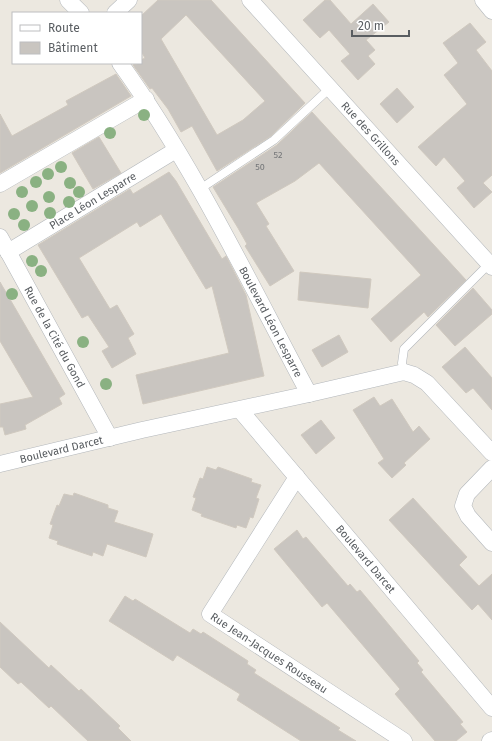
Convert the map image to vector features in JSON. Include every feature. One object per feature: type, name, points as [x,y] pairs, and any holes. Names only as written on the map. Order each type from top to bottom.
[{"type":"street","points":[[68,0],[80,12]]},
{"type":"street","points":[[116,12],[129,0]]},
{"type":"street","name":"Rue des Grillons","points":[[250,0],[490,266]]},
{"type":"street","points":[[483,0],[492,11]]},
{"type":"street","name":"Boulevard Léon Lesparre","points":[[121,64],[146,98],[200,189],[309,394]]},
{"type":"street","points":[[0,184],[146,98]]},
{"type":"street","name":"Place Léon Lesparre","points":[[8,252],[176,150]]},
{"type":"street","name":"Rue de la Cité du Gond","points":[[0,237],[110,438]]},
{"type":"street","points":[[309,394],[404,372],[414,375],[427,383],[492,453]]},
{"type":"street","name":"Boulevard Darcet","points":[[0,464],[309,394]]},
{"type":"street","name":"Boulevard Darcet","points":[[240,410],[492,708]]},
{"type":"street","points":[[492,468],[467,494],[463,506],[468,516],[492,543]]},
{"type":"street","name":"Rue Jean-Jacques Rousseau","points":[[296,477],[210,614],[404,741]]},
{"type":"lane","points":[[200,189],[274,140],[330,88]]},
{"type":"lane","points":[[404,372],[402,363],[404,350],[490,266]]},
{"type":"building","points":[[158,0],[211,0],[305,103],[271,136],[217,171],[192,126],[181,132],[168,109],[152,88],[150,89],[133,65],[142,64],[142,60],[145,58],[142,53],[142,15]],"holes":[[[186,15],[265,101],[243,120],[217,135],[161,39]]]},
{"type":"building","points":[[325,0],[330,0],[351,24],[373,4],[389,22],[366,40],[375,50],[368,56],[375,64],[358,80],[341,61],[350,54],[329,30],[320,38],[303,20]]},
{"type":"building","points":[[470,23],[486,42],[476,50],[492,71],[492,175],[483,183],[492,192],[474,208],[457,188],[465,181],[444,157],[436,166],[418,147],[467,104],[444,75],[458,63],[443,43]]},
{"type":"building","points":[[116,74],[131,96],[0,173],[0,114],[12,136],[68,105],[66,101]]},
{"type":"building","points":[[397,88],[414,107],[397,123],[380,104]]},
{"type":"building","points":[[312,112],[466,280],[428,317],[424,312],[391,342],[371,319],[421,275],[319,163],[295,181],[256,203],[269,224],[266,226],[294,271],[270,286],[245,246],[247,244],[213,187],[277,145]]},
{"type":"building","points":[[99,137],[121,173],[93,189],[72,153]]},
{"type":"building","points":[[169,172],[176,181],[222,259],[226,256],[246,295],[264,376],[143,404],[136,375],[229,353],[212,286],[206,289],[161,214],[140,227],[137,222],[79,258],[110,309],[117,305],[134,334],[128,338],[136,354],[112,368],[102,351],[109,347],[88,315],[82,318],[38,245],[130,189],[133,194]]},
{"type":"building","points":[[300,272],[371,279],[368,308],[298,300]]},
{"type":"building","points":[[0,282],[65,394],[59,398],[62,404],[25,425],[26,429],[5,435],[3,427],[0,427],[0,404],[33,397],[0,341]]},
{"type":"building","points":[[473,288],[492,310],[492,314],[455,346],[436,325]]},
{"type":"building","points":[[339,335],[348,352],[322,367],[312,350]]},
{"type":"building","points":[[465,347],[492,378],[492,410],[473,388],[466,393],[442,367]]},
{"type":"building","points":[[374,397],[380,406],[392,399],[413,432],[419,426],[430,439],[404,463],[406,465],[392,478],[378,463],[384,459],[353,410]]},
{"type":"building","points":[[321,420],[335,438],[316,454],[301,435]]},
{"type":"building","points":[[207,467],[216,470],[218,467],[252,479],[251,482],[261,485],[256,498],[259,499],[253,518],[250,517],[246,528],[237,525],[236,528],[201,516],[202,514],[192,510],[196,498],[193,497],[200,478],[203,479]]},
{"type":"building","points":[[74,493],[108,505],[108,508],[118,511],[114,522],[153,534],[146,557],[107,544],[103,556],[93,552],[92,556],[57,544],[58,541],[49,538],[53,525],[50,524],[57,505],[59,506],[64,494],[73,496]]},
{"type":"building","points":[[413,498],[467,557],[459,565],[479,586],[492,574],[492,620],[478,604],[472,610],[389,520]]},
{"type":"building","points":[[297,530],[303,539],[306,537],[348,586],[350,584],[357,592],[360,590],[419,661],[417,663],[423,670],[421,672],[463,722],[460,724],[467,732],[456,741],[435,741],[395,694],[400,689],[327,603],[322,607],[274,549]]},
{"type":"building","points":[[125,596],[133,601],[135,599],[190,633],[193,629],[201,634],[203,632],[248,661],[247,664],[256,670],[254,673],[340,728],[338,730],[356,741],[301,741],[237,700],[240,694],[177,655],[173,661],[109,621]]},
{"type":"building","points":[[0,622],[49,668],[51,665],[79,691],[81,689],[120,726],[118,728],[131,741],[88,741],[51,706],[49,708],[21,682],[18,684],[0,667]]}]
